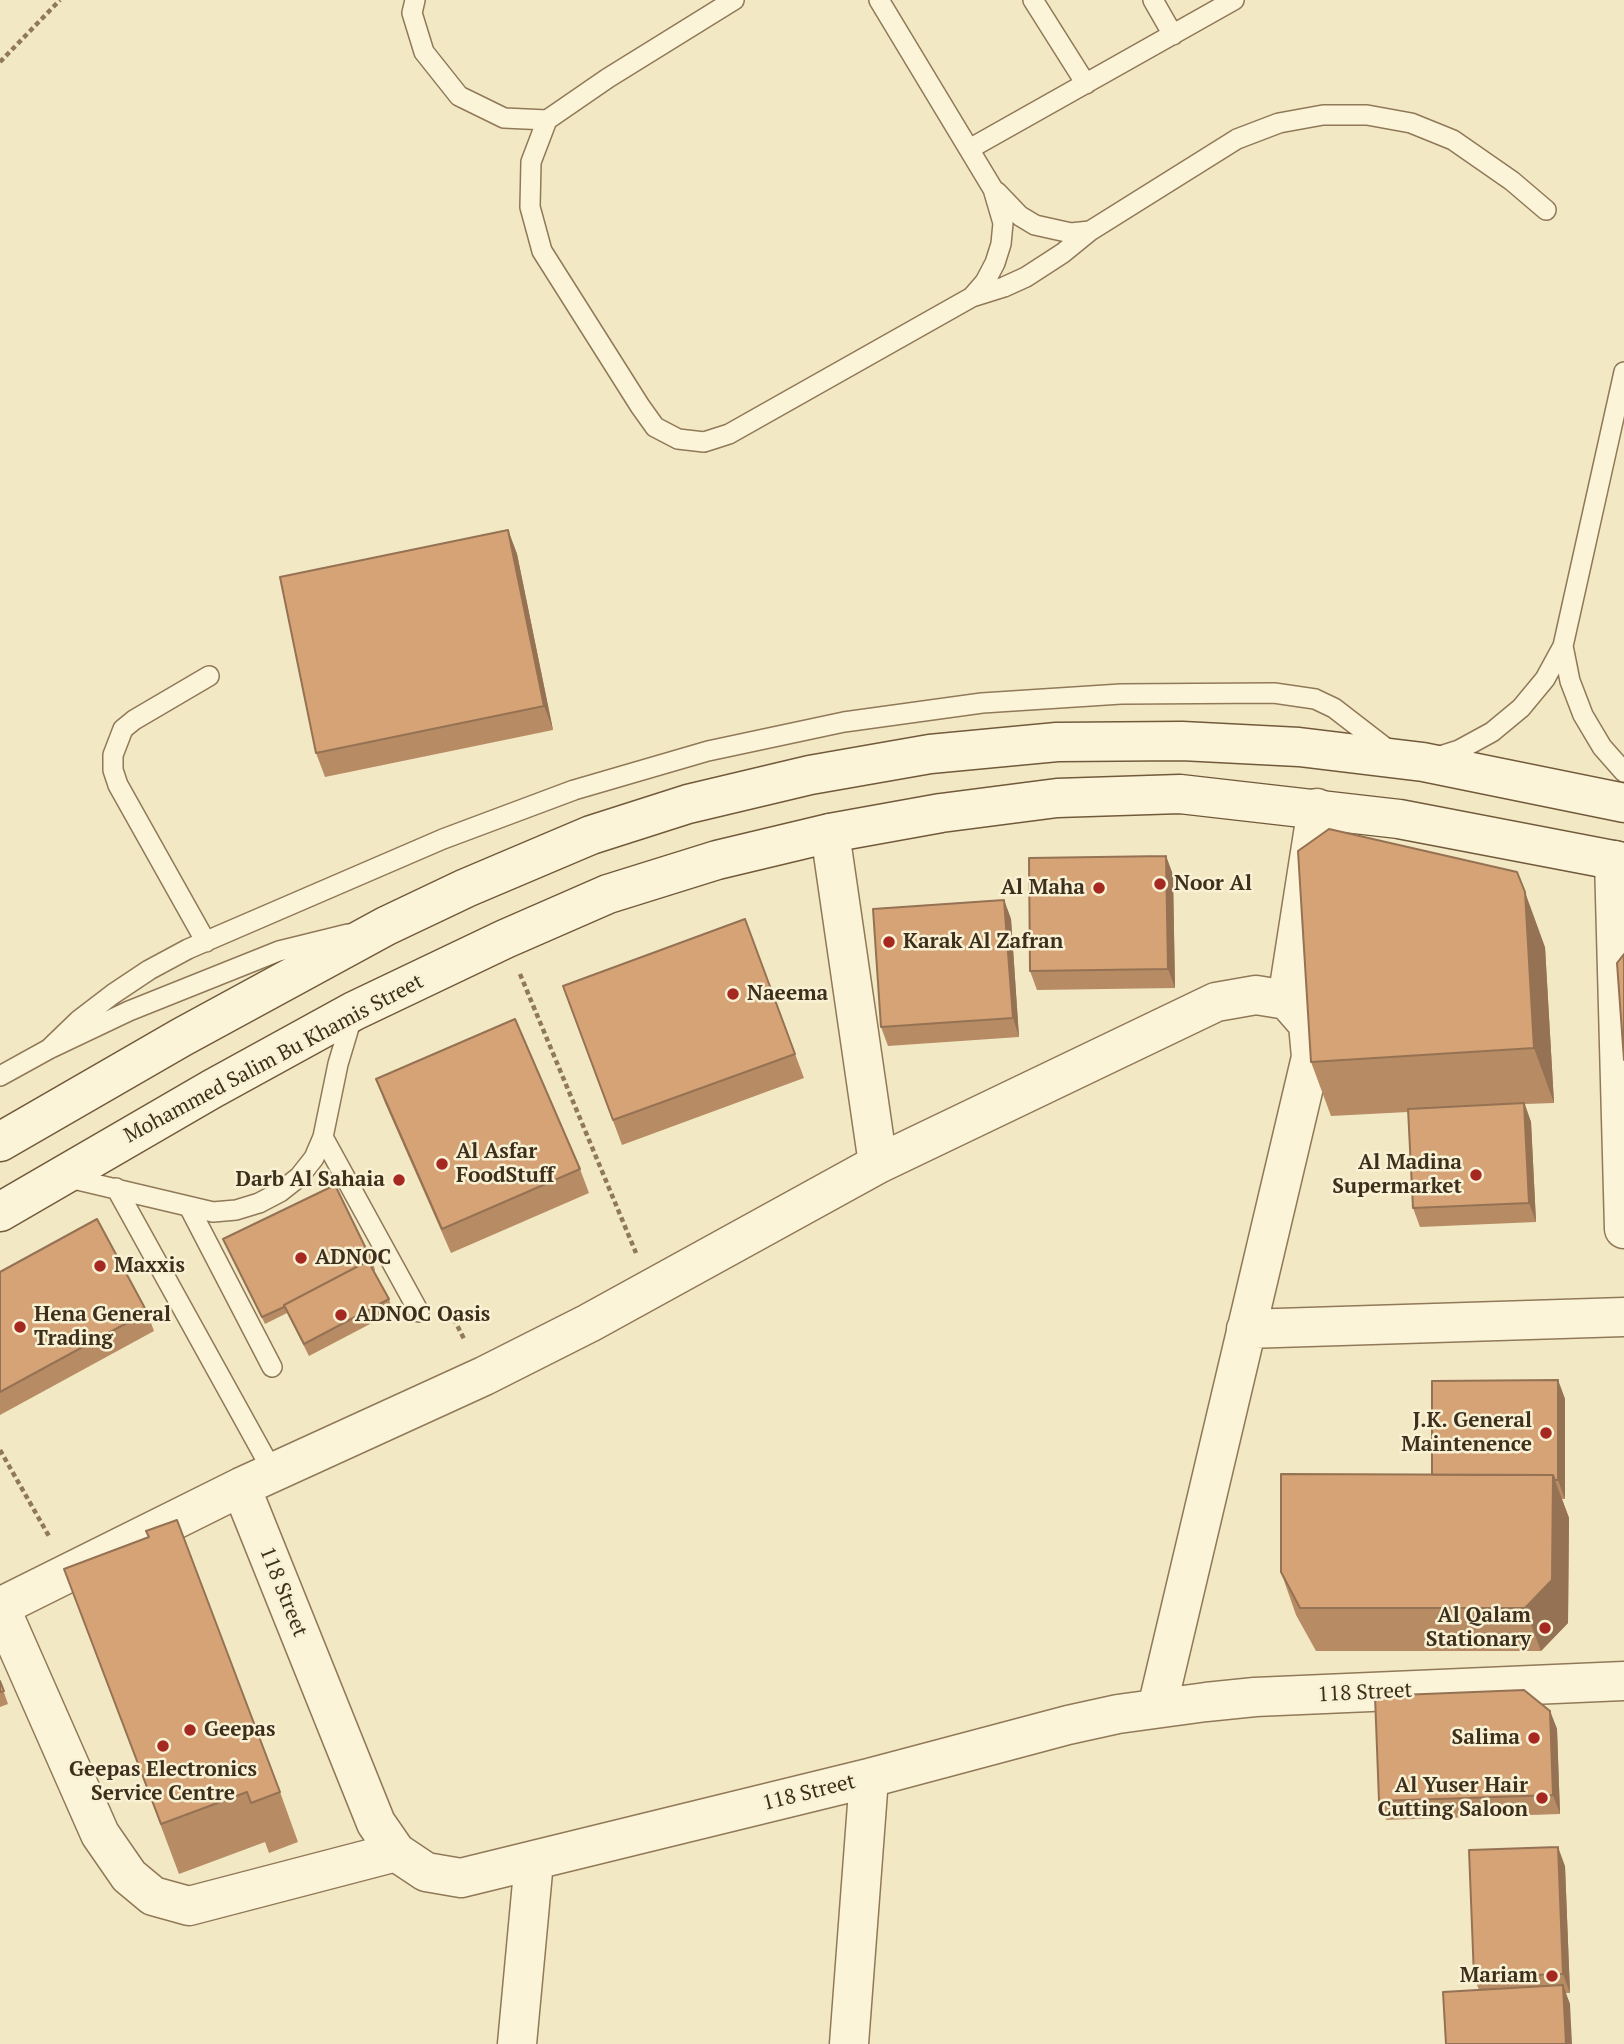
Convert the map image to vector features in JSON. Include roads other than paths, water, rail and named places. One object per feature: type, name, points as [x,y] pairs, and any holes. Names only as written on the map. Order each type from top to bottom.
[{"type":"street","points":[[0,1142],[182,1037],[387,926],[466,888],[591,835],[688,804],[810,775],[930,754],[1057,742],[1182,741],[1299,747],[1412,760],[1624,803]]},
{"type":"street","name":"Mohammed Salim Bu Khamis Street","points":[[0,1212],[354,1011],[505,939],[608,894],[717,860],[830,833],[941,813],[1056,798],[1180,794],[1399,819],[1619,861]]},
{"type":"street","points":[[1287,1000],[1317,808]]},
{"type":"street","points":[[830,833],[878,1164]]},
{"type":"street","points":[[1619,861],[1624,1229]]},
{"type":"street","points":[[396,1852],[189,1906],[153,1896],[129,1876],[100,1834],[0,1607],[257,1480],[484,1376],[652,1290],[878,1164],[1216,1002],[1255,995],[1287,1000],[1308,1024],[1311,1057],[1157,1708]]},
{"type":"street","points":[[1246,1329],[1624,1317]]},
{"type":"street","name":"118 Street","points":[[257,1480],[376,1823],[396,1852],[426,1872],[461,1878],[869,1779],[1068,1725],[1157,1708],[1255,1698],[1624,1681]]},
{"type":"street","points":[[849,2044],[869,1779]]},
{"type":"street","points":[[517,2044],[534,1861]]},
{"type":"lane","points":[[415,0],[412,13],[424,52],[459,96],[504,118],[547,120]]},
{"type":"lane","points":[[734,0],[608,78],[547,120],[531,162],[530,207],[542,250],[655,427],[678,439],[704,442],[729,434],[972,298],[1026,277],[1063,253],[1090,231],[1237,139],[1279,123],[1323,115],[1367,115],[1411,123],[1453,140],[1512,181],[1546,210]]},
{"type":"lane","points":[[880,0],[971,148],[993,189],[1003,223],[1002,244],[985,282],[972,298]]},
{"type":"lane","points":[[1033,0],[1086,84]]},
{"type":"lane","points":[[1153,0],[1173,35]]},
{"type":"lane","points":[[971,148],[1234,0]]},
{"type":"lane","points":[[993,189],[1020,216],[1035,225],[1062,232],[1090,231]]},
{"type":"lane","points":[[49,1049],[79,1020],[113,994],[149,970],[206,942],[443,839],[574,790],[708,751],[845,722],[982,703],[1121,694],[1274,693],[1315,699],[1334,708],[1412,760],[1460,750],[1502,724],[1521,708],[1545,679],[1563,646],[1624,372]]},
{"type":"lane","points":[[1563,646],[1570,681],[1583,715],[1602,747],[1624,772]]},
{"type":"lane","points":[[206,942],[118,785],[113,771],[113,755],[123,729],[209,676]]},
{"type":"lane","points":[[0,1076],[49,1049],[129,1012],[279,951],[317,940],[387,926]]},
{"type":"lane","points":[[61,1176],[213,1212],[236,1210],[259,1203],[280,1192],[299,1178],[314,1158],[323,1137],[338,1064],[354,1011]]},
{"type":"lane","points":[[323,1137],[419,1312]]},
{"type":"lane","points":[[116,1188],[257,1480]]},
{"type":"lane","points":[[189,1208],[272,1367]]},
{"type":"place","name":"Noor Al","points":[[1160,884]]},
{"type":"place","name":"Al Maha","points":[[1099,888]]},
{"type":"place","name":"Karak Al Zafran","points":[[889,942]]},
{"type":"place","name":"Naeema","points":[[733,994]]},
{"type":"place","name":"Al Asfar FoodStuff","points":[[442,1164]]},
{"type":"place","name":"Al Madina Supermarket","points":[[1476,1175]]},
{"type":"place","name":"Darb Al Sahaia","points":[[399,1180]]},
{"type":"place","name":"ADNOC","points":[[301,1258]]},
{"type":"place","name":"Maxxis","points":[[100,1266]]},
{"type":"place","name":"ADNOC Oasis","points":[[341,1315]]},
{"type":"place","name":"Hena General Trading","points":[[20,1327]]},
{"type":"place","name":"J.K. General Maintenence","points":[[1546,1433]]},
{"type":"place","name":"Al Qalam Stationary","points":[[1545,1628]]},
{"type":"place","name":"Geepas","points":[[190,1730]]},
{"type":"place","name":"Salima","points":[[1534,1738]]},
{"type":"place","name":"Geepas Electronics Service Centre","points":[[163,1746]]},
{"type":"place","name":"Al Yuser Hair Cutting Saloon","points":[[1542,1798]]},
{"type":"place","name":"Mariam","points":[[1552,1976]]}]
